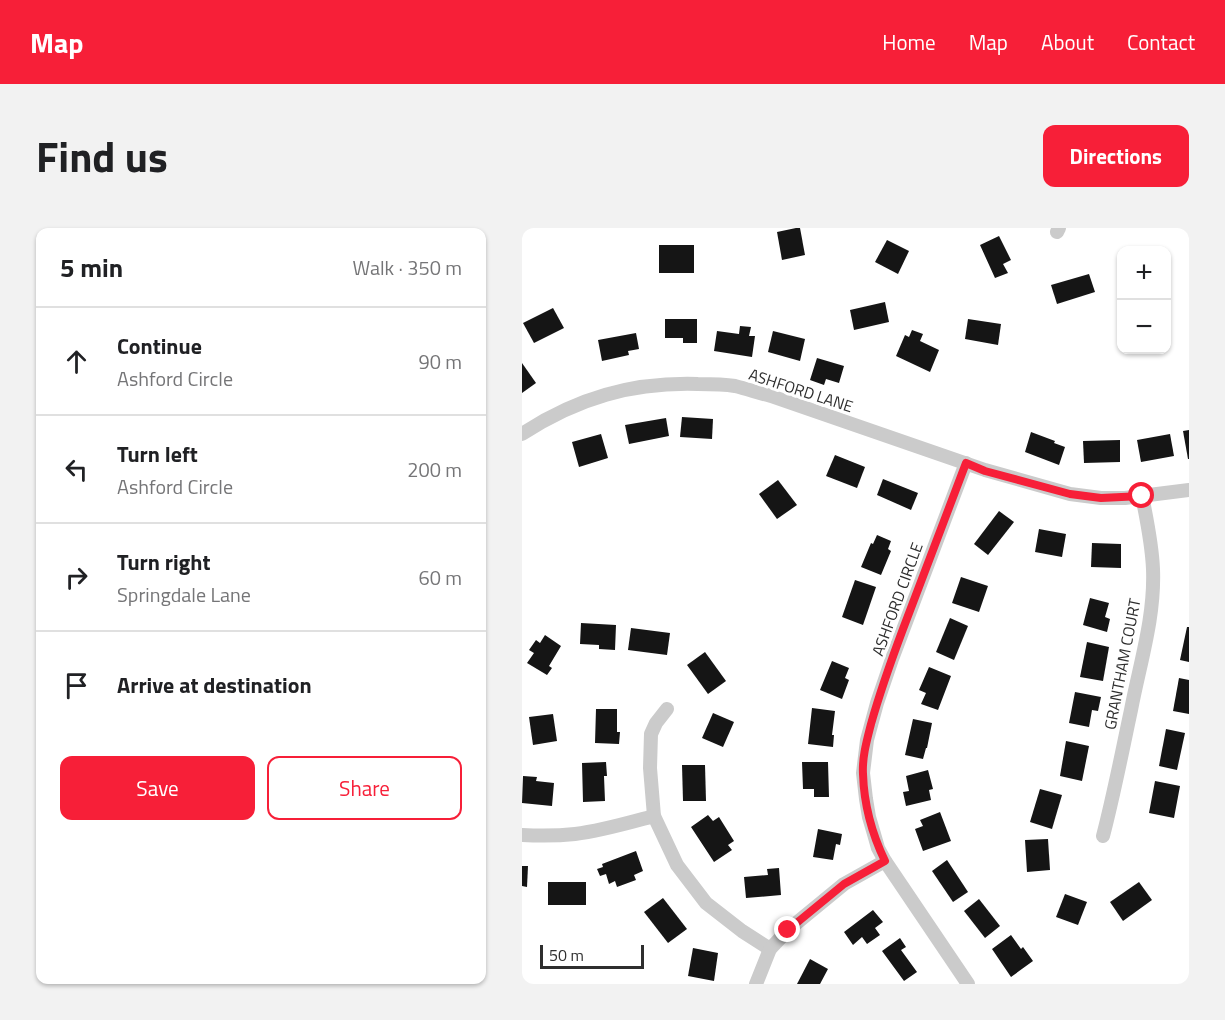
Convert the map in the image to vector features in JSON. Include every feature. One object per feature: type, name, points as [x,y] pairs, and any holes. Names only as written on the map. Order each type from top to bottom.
[{"type":"street","name":"ASHFORD LANE","points":[[522,434],[561,411],[622,390],[664,384],[710,384],[735,386],[771,396],[966,463]]},
{"type":"street","points":[[966,463],[985,471],[1070,494],[1101,498],[1189,490]]},
{"type":"street","name":"ASHFORD CIRCLE","points":[[966,463],[877,703],[867,741],[863,773],[869,817],[878,848],[968,984]]},
{"type":"street","name":"GRANTHAM COURT","points":[[1103,836],[1144,653],[1152,602],[1153,568],[1142,496]]},
{"type":"street","points":[[667,709],[651,734],[650,768],[654,816],[677,865],[706,903],[770,950]]},
{"type":"street","points":[[522,835],[577,834],[654,816]]},
{"type":"street","points":[[756,984],[770,950],[788,930],[854,878],[885,861]]},
{"type":"building","points":[[800,228],[805,255],[782,260],[777,232]]},
{"type":"building","points":[[999,236],[1011,260],[1003,264],[1008,273],[995,278],[980,245]]},
{"type":"building","points":[[887,240],[909,251],[898,274],[875,262]]},
{"type":"building","points":[[659,245],[694,245],[694,273],[659,273]]},
{"type":"building","points":[[1089,274],[1095,292],[1057,304],[1051,285]]},
{"type":"building","points":[[885,302],[889,322],[854,330],[850,310]]},
{"type":"building","points":[[553,308],[564,328],[534,343],[523,323]]},
{"type":"building","points":[[665,319],[697,319],[697,343],[683,343],[683,338],[665,338]]},
{"type":"building","points":[[968,319],[1001,324],[998,345],[965,339]]},
{"type":"building","points":[[740,326],[751,327],[749,336],[755,336],[752,357],[714,351],[717,331],[739,334]]},
{"type":"building","points":[[912,330],[923,334],[920,341],[939,350],[930,372],[896,356],[905,335],[909,337]]},
{"type":"building","points":[[773,331],[805,339],[800,361],[768,352]]},
{"type":"building","points":[[636,333],[639,349],[628,351],[629,355],[602,361],[598,340]]},
{"type":"building","points":[[817,358],[844,366],[839,383],[826,379],[824,385],[810,380]]},
{"type":"building","points":[[522,363],[536,383],[522,393]]},
{"type":"building","points":[[682,417],[713,419],[712,439],[680,437]]},
{"type":"building","points":[[666,418],[669,436],[629,444],[625,425]]},
{"type":"building","points":[[1189,430],[1189,459],[1188,459],[1183,431]]},
{"type":"building","points":[[1031,432],[1065,447],[1059,465],[1025,452]]},
{"type":"building","points":[[601,434],[608,458],[579,467],[572,442]]},
{"type":"building","points":[[1170,434],[1174,456],[1141,462],[1137,440]]},
{"type":"building","points":[[1120,440],[1120,462],[1084,463],[1083,441]]},
{"type":"building","points":[[835,455],[865,467],[857,488],[826,476]]},
{"type":"building","points":[[883,479],[918,493],[911,510],[877,495]]},
{"type":"building","points":[[778,480],[797,505],[777,519],[759,494]]},
{"type":"building","points":[[999,511],[1014,522],[988,555],[974,544]]},
{"type":"building","points":[[1039,529],[1066,534],[1062,557],[1035,552]]},
{"type":"building","points":[[877,535],[891,541],[888,549],[891,551],[881,575],[861,567]]},
{"type":"building","points":[[1092,543],[1121,544],[1121,568],[1091,567]]},
{"type":"building","points":[[961,577],[988,586],[979,612],[952,603]]},
{"type":"building","points":[[855,580],[876,587],[863,625],[842,617]]},
{"type":"building","points":[[1090,598],[1109,603],[1105,617],[1110,619],[1107,632],[1083,625]]},
{"type":"building","points":[[950,618],[968,626],[954,660],[936,652]]},
{"type":"building","points":[[581,623],[616,625],[615,650],[599,649],[599,645],[580,644]]},
{"type":"building","points":[[1187,627],[1189,627],[1189,662],[1180,660]]},
{"type":"building","points":[[631,628],[670,633],[667,655],[628,650]]},
{"type":"building","points":[[545,635],[561,646],[549,666],[552,668],[547,675],[527,663],[534,653],[529,650],[536,640],[540,643]]},
{"type":"building","points":[[1087,642],[1109,647],[1103,681],[1080,677]]},
{"type":"building","points":[[705,652],[726,681],[708,694],[687,665]]},
{"type":"building","points":[[832,661],[849,668],[845,678],[849,680],[842,699],[820,690]]},
{"type":"building","points":[[929,667],[951,676],[938,710],[921,704],[926,693],[919,690]]},
{"type":"building","points":[[1179,678],[1189,680],[1189,714],[1173,711]]},
{"type":"building","points":[[1075,692],[1101,697],[1098,711],[1092,710],[1089,727],[1069,723]]},
{"type":"building","points":[[812,708],[835,711],[833,747],[808,744]]},
{"type":"building","points":[[596,709],[617,709],[619,744],[595,743]]},
{"type":"building","points":[[713,713],[734,722],[723,747],[702,738]]},
{"type":"building","points":[[553,714],[557,741],[533,745],[529,717]]},
{"type":"building","points":[[913,719],[932,723],[923,759],[905,755]]},
{"type":"building","points":[[1166,729],[1185,733],[1177,770],[1159,766]]},
{"type":"building","points":[[1066,741],[1089,746],[1082,781],[1060,776]]},
{"type":"building","points":[[606,762],[605,801],[583,802],[582,763]]},
{"type":"building","points":[[802,762],[828,762],[829,797],[814,797],[814,789],[803,789]]},
{"type":"building","points":[[682,765],[705,765],[706,801],[683,801]]},
{"type":"building","points":[[928,770],[933,789],[929,790],[931,800],[906,806],[903,792],[909,791],[906,776]]},
{"type":"building","points":[[523,776],[537,777],[536,781],[554,783],[552,806],[522,803]]},
{"type":"building","points":[[1155,781],[1180,786],[1174,818],[1149,813]]},
{"type":"building","points":[[1040,789],[1062,795],[1052,829],[1030,822]]},
{"type":"building","points":[[940,812],[951,841],[923,851],[915,829],[923,826],[920,820]]},
{"type":"building","points":[[708,815],[713,821],[719,817],[734,841],[728,845],[732,850],[714,862],[691,827]]},
{"type":"building","points":[[818,829],[842,834],[840,845],[836,844],[833,860],[813,857]]},
{"type":"building","points":[[1048,839],[1050,870],[1027,872],[1025,840]]},
{"type":"building","points":[[636,851],[643,871],[634,875],[636,880],[617,887],[615,881],[609,884],[606,874],[600,876],[597,869],[603,867],[602,864]]},
{"type":"building","points":[[947,860],[968,892],[953,902],[932,871]]},
{"type":"building","points":[[522,866],[528,866],[527,887],[522,886]]},
{"type":"building","points":[[779,868],[781,895],[746,898],[744,877],[768,875],[767,869]]},
{"type":"building","points":[[548,882],[586,882],[586,905],[548,905]]},
{"type":"building","points":[[1139,882],[1152,900],[1123,921],[1110,902]]},
{"type":"building","points":[[1065,894],[1087,902],[1078,925],[1056,917]]},
{"type":"building","points":[[663,898],[687,929],[668,943],[644,912]]},
{"type":"building","points":[[979,899],[1000,926],[985,938],[964,911]]},
{"type":"building","points":[[873,910],[883,922],[875,928],[880,935],[867,944],[862,937],[853,945],[844,932]]},
{"type":"building","points":[[1011,935],[1033,961],[1011,977],[992,949]]},
{"type":"building","points":[[900,938],[906,947],[901,950],[917,972],[904,981],[882,951]]},
{"type":"building","points":[[693,948],[718,953],[714,981],[688,976]]},
{"type":"building","points":[[810,959],[828,969],[820,984],[797,984]]},
{"type":"route","points":[[788,930],[844,884],[885,861],[878,848],[866,799],[863,762],[867,741],[892,659],[966,463],[985,471],[1083,497],[1142,496]]}]
